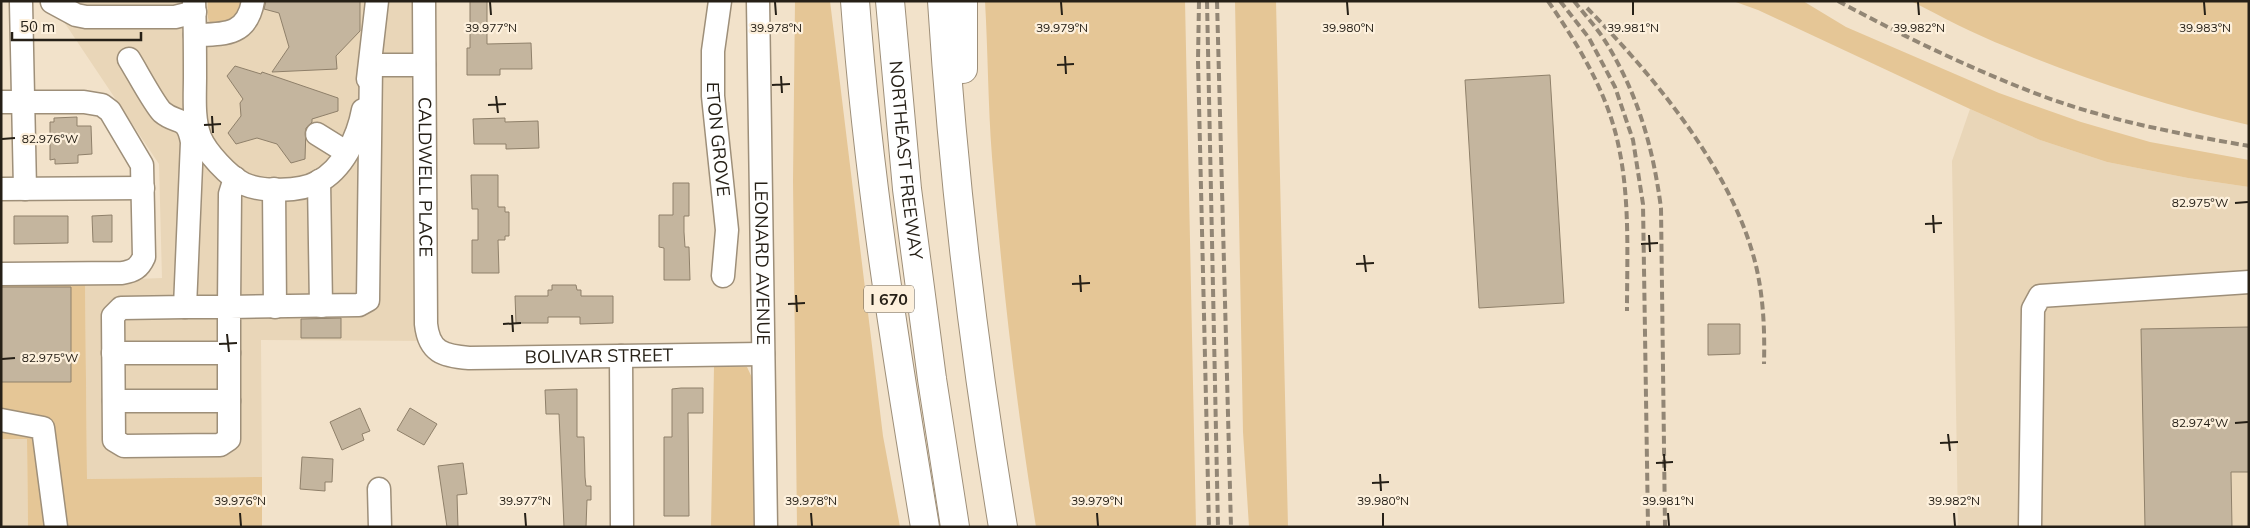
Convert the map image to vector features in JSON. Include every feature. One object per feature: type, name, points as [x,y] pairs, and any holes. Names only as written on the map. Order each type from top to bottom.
[{"type":"highway","points":[[847,1],[860,70]]},
{"type":"highway","name":"I 670","points":[[855,1],[860,70],[894,344],[925,527]]},
{"type":"highway","name":"NORTHEAST FREEWAY","points":[[890,1],[907,189],[932,379],[955,527]]},
{"type":"highway","points":[[942,1],[964,248],[1003,527]]},
{"type":"highway","points":[[963,1],[964,248]]},
{"type":"street","points":[[195,35],[225,34],[238,29],[247,20],[253,1]]},
{"type":"street","points":[[25,189],[12,102],[11,3],[53,2],[76,15],[86,17],[175,16],[195,7],[195,112],[200,137],[210,154],[235,178],[244,184],[274,189],[291,188],[319,181],[335,167],[346,152],[360,126],[371,66],[378,1]]},
{"type":"street","name":"CALDWELL PLACE","points":[[424,1],[426,324],[428,340],[437,350]]},
{"type":"street","name":"ETON GROVE","points":[[720,1],[713,51],[714,96],[727,230],[723,276]]},
{"type":"street","name":"LEONARD AVENUE","points":[[758,1],[766,527]]},
{"type":"street","points":[[129,59],[162,112],[184,122],[190,132],[192,142],[184,307]]},
{"type":"street","points":[[235,178],[230,194],[229,308],[229,439],[220,445],[124,446],[114,440],[113,316],[121,308],[229,308],[359,306],[368,300],[371,66]]},
{"type":"street","points":[[371,66],[424,66]]},
{"type":"street","points":[[1,274],[131,272],[140,266],[144,256],[142,164],[110,111],[102,105],[84,102],[12,102]]},
{"type":"street","points":[[317,134],[346,152]]},
{"type":"street","points":[[319,181],[321,306]]},
{"type":"street","points":[[1,189],[143,188]]},
{"type":"street","points":[[274,189],[275,307]]},
{"type":"street","points":[[2030,527],[2033,309],[2040,296],[2249,282]]},
{"type":"street","name":"BOLIVAR STREET","points":[[437,350],[452,357],[469,358],[763,354]]},
{"type":"street","points":[[114,353],[229,353]]},
{"type":"street","points":[[621,356],[622,527]]},
{"type":"street","points":[[114,401],[229,401]]},
{"type":"street","points":[[1,420],[43,428],[56,527]]},
{"type":"street","points":[[379,489],[380,527]]},
{"type":"shaded area","points":[[50,1],[428,1],[433,341],[261,340],[262,477],[87,479],[85,281],[162,278],[159,164]]},
{"type":"shaded area","points":[[208,1],[243,1],[235,16],[225,24],[214,25],[209,20]]},
{"type":"shaded area","points":[[795,1],[830,1],[883,436],[900,527],[797,527],[793,181]]},
{"type":"shaded area","points":[[985,1],[1185,1],[1196,527],[1036,527],[1016,389],[1000,250],[991,138]]},
{"type":"shaded area","points":[[1235,1],[1276,1],[1288,527],[1249,527],[1243,432]]},
{"type":"shaded area","points":[[1733,1],[1803,1],[1846,27],[1999,93],[2081,122],[2150,142],[2249,160],[2249,187],[2188,178],[2107,162],[2040,140],[1758,10]]},
{"type":"shaded area","points":[[1911,1],[2249,1],[2249,125],[2157,101],[2066,70],[1982,37]]},
{"type":"shaded area","points":[[1970,109],[2040,140],[2107,162],[2188,178],[2249,187],[2249,527],[1958,527],[1952,161]]},
{"type":"shaded area","points":[[1,281],[85,281],[87,479],[262,477],[262,527],[28,527],[27,439],[1,439]]},
{"type":"shaded area","points":[[714,367],[747,367],[754,382],[755,527],[711,527]]},
{"type":"shaded area","points":[[1,439],[27,439],[28,527],[1,527]]},
{"type":"building","points":[[266,1],[360,1],[360,31],[336,56],[337,69],[272,72],[289,47],[279,13],[264,9]]},
{"type":"building","points":[[470,1],[487,1],[487,44],[531,43],[532,69],[500,69],[500,75],[467,75],[467,48],[470,48]]},
{"type":"building","points":[[235,66],[261,74],[262,72],[338,98],[338,111],[312,119],[312,122],[306,128],[305,159],[291,163],[277,144],[257,138],[236,144],[228,133],[241,116],[240,103],[243,99],[227,76]]},
{"type":"building","points":[[1550,75],[1564,303],[1479,308],[1465,80]]},
{"type":"building","points":[[77,117],[77,126],[91,126],[92,154],[78,155],[78,163],[55,164],[55,159],[50,160],[50,122],[54,122],[54,118]]},
{"type":"building","points":[[505,118],[505,122],[538,121],[539,148],[506,149],[506,144],[474,144],[473,119]]},
{"type":"building","points":[[471,175],[498,175],[498,207],[505,207],[505,212],[509,212],[509,236],[505,236],[505,240],[498,240],[499,273],[472,273],[472,240],[478,240],[478,209],[472,209]]},
{"type":"building","points":[[673,183],[689,183],[689,216],[684,216],[684,232],[685,247],[689,247],[690,280],[664,280],[664,248],[659,247],[659,215],[673,215]]},
{"type":"building","points":[[112,215],[112,242],[93,242],[92,216]]},
{"type":"building","points":[[14,216],[68,216],[68,243],[14,244]]},
{"type":"building","points":[[552,285],[576,285],[577,290],[581,290],[581,296],[613,296],[613,323],[580,324],[580,317],[548,317],[548,323],[516,323],[515,296],[548,296],[548,290],[552,290]]},
{"type":"building","points":[[1,287],[71,287],[71,382],[1,382]]},
{"type":"building","points":[[341,318],[341,338],[301,338],[301,319]]},
{"type":"building","points":[[1708,324],[1740,324],[1740,354],[1708,355]]},
{"type":"building","points":[[2249,327],[2249,472],[2231,472],[2232,527],[2145,527],[2141,329]]},
{"type":"building","points":[[703,388],[703,413],[688,413],[689,516],[664,516],[664,437],[672,437],[672,389]]},
{"type":"building","points":[[577,389],[577,437],[584,437],[586,486],[591,486],[591,500],[587,500],[586,527],[564,527],[559,414],[546,414],[545,390]]},
{"type":"building","points":[[360,408],[370,431],[362,434],[364,440],[342,450],[330,422]]},
{"type":"building","points":[[410,408],[437,424],[424,445],[397,430]]},
{"type":"building","points":[[302,457],[333,459],[332,482],[325,482],[325,491],[300,489]]},
{"type":"building","points":[[463,463],[467,494],[457,495],[458,527],[447,527],[438,466]]},
{"type":"railway","points":[[1199,1],[1198,61],[1209,527]]},
{"type":"railway","points":[[1207,1],[1218,527]]},
{"type":"railway","points":[[1217,1],[1231,527]]},
{"type":"railway","points":[[1548,1],[1571,35],[1591,71],[1608,108],[1614,128],[1623,168],[1625,188],[1627,311]]},
{"type":"railway","points":[[1560,1],[1589,38],[1615,87],[1633,140],[1643,204],[1648,527]]},
{"type":"railway","points":[[1574,1],[1596,27],[1628,84],[1643,123],[1658,186],[1661,208],[1665,527]]},
{"type":"railway","points":[[1838,1],[1992,76],[2070,106],[2172,132],[2249,146]]},
{"type":"railway","points":[[1587,8],[1636,61],[1684,121],[1724,185],[1740,218],[1759,278],[1763,307],[1764,364]]}]
